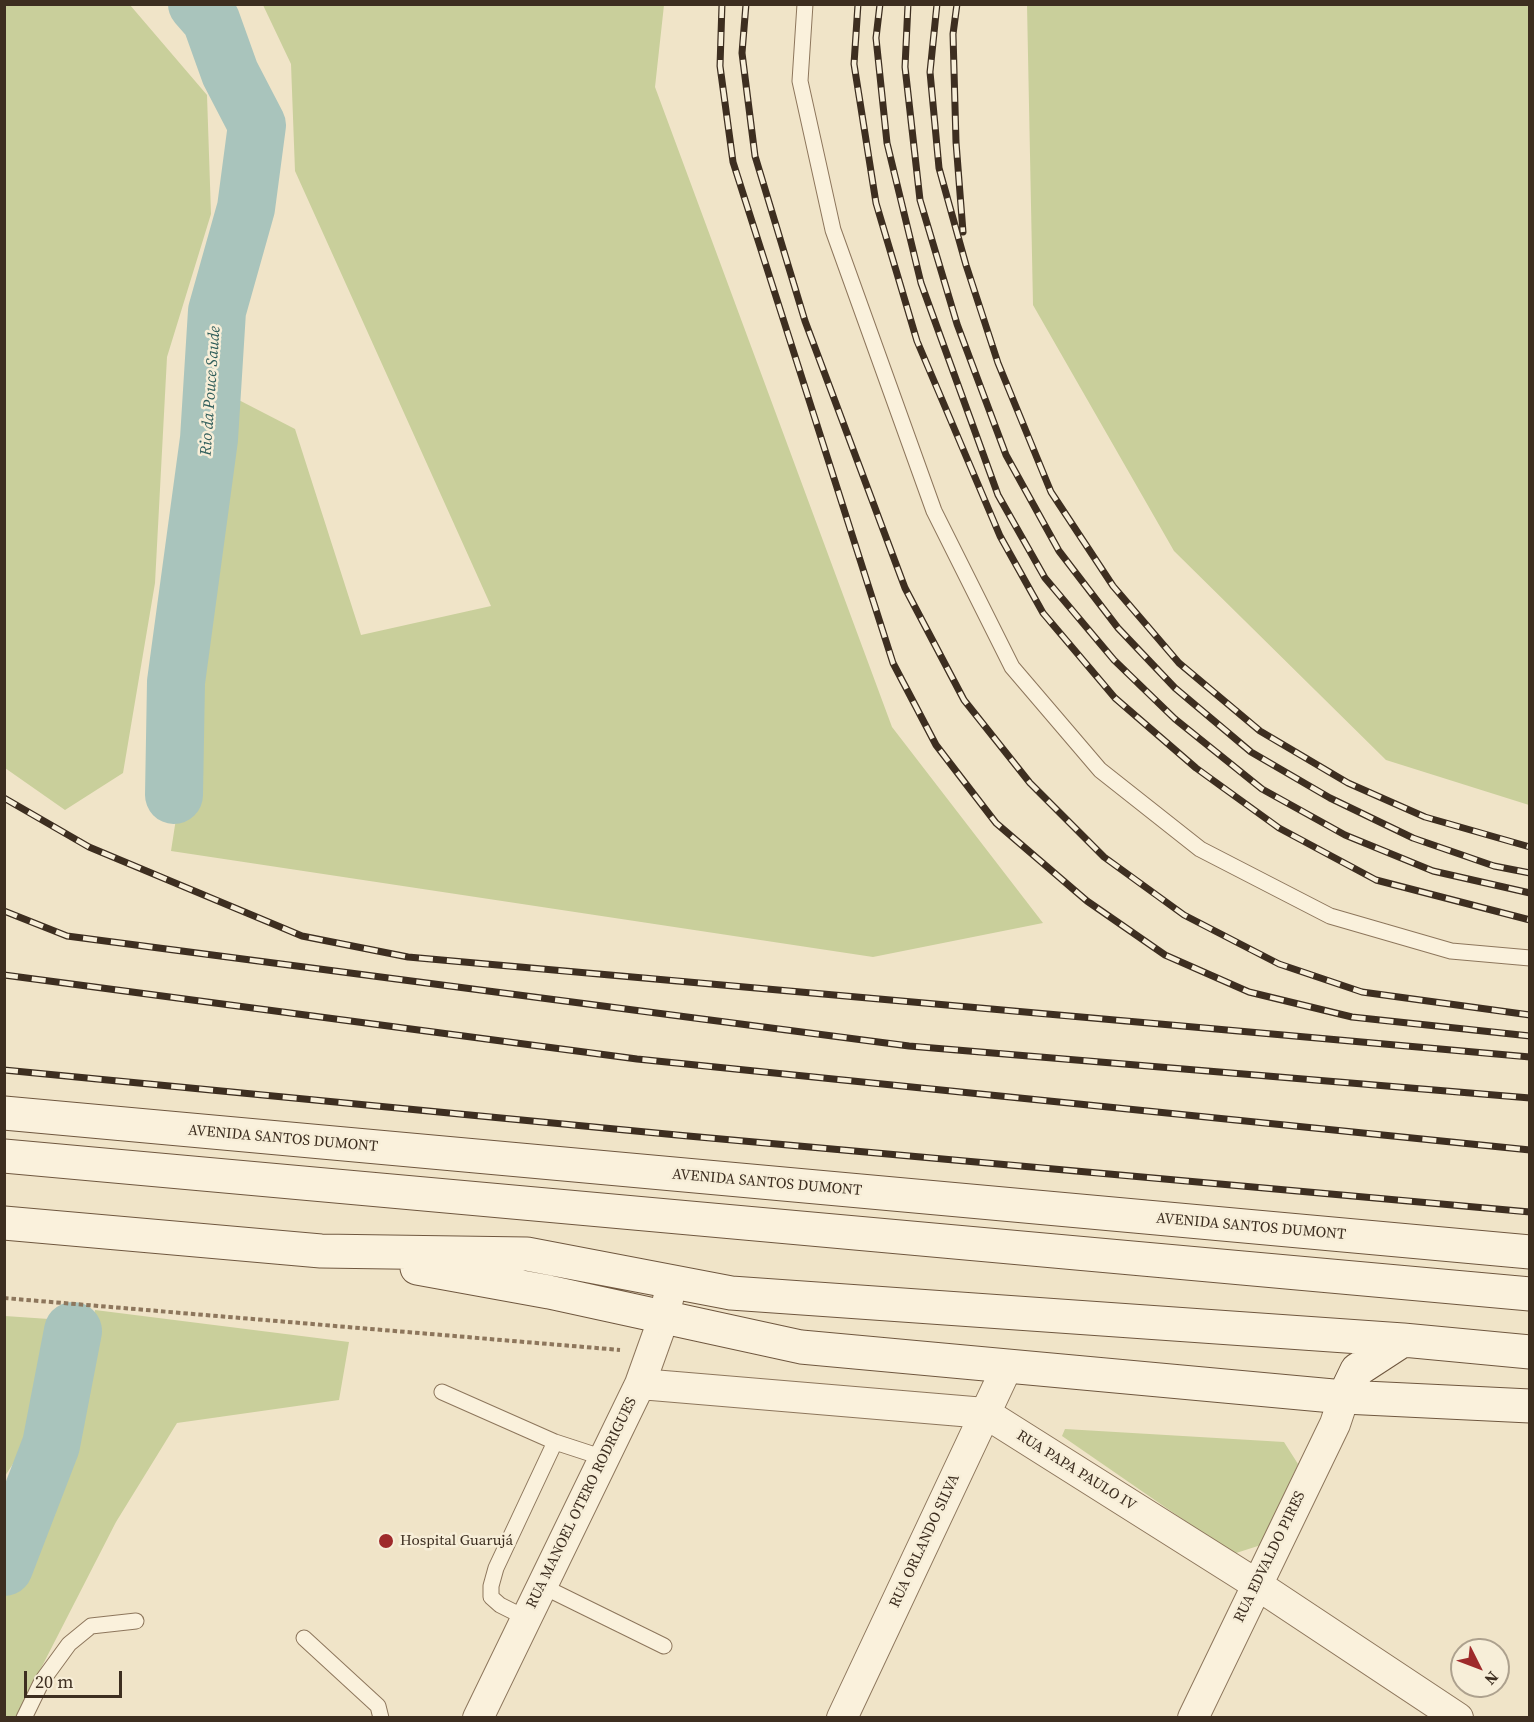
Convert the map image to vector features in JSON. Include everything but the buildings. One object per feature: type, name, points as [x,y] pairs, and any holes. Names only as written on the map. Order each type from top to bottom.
[{"type":"main road","name":"AVENIDA SANTOS DUMONT","points":[[4,1113],[1530,1252]]},
{"type":"main road","points":[[4,1156],[1530,1294]]},
{"type":"main road","points":[[4,1223],[321,1251],[527,1254],[731,1293],[1403,1340],[1530,1352]]},
{"type":"main road","points":[[321,1251],[549,1292],[801,1347],[1344,1396],[1530,1406]]},
{"type":"main road","points":[[1344,1396],[1357,1370],[1403,1340]]},
{"type":"street","name":"RUA MANOEL OTERO RODRIGUES","points":[[478,1718],[640,1384],[664,1317],[672,1282]]},
{"type":"street","name":"RUA ORLANDO SILVA","points":[[842,1718],[1008,1365]]},
{"type":"street","name":"RUA PAPA PAULO IV","points":[[640,1384],[985,1413],[1256,1584],[1458,1718]]},
{"type":"street","name":"RUA EDVALDO PIRES","points":[[1193,1718],[1335,1424],[1344,1396]]},
{"type":"lane","points":[[805,4],[800,81],[833,230],[934,511],[1012,667],[1100,770],[1200,849],[1330,916],[1451,951],[1530,958]]},
{"type":"lane","points":[[442,1392],[555,1442],[604,1458]]},
{"type":"lane","points":[[526,1618],[500,1605],[491,1597],[490,1586],[496,1568],[555,1442]]},
{"type":"lane","points":[[542,1586],[664,1646]]},
{"type":"lane","points":[[24,1718],[42,1681],[69,1644],[91,1626],[136,1622]]},
{"type":"lane","points":[[304,1638],[378,1706],[381,1718]]},
{"type":"green space","points":[[5,4],[130,5],[207,95],[211,214],[167,357],[155,583],[123,773],[65,810],[5,768]]},
{"type":"green space","points":[[263,5],[664,5],[655,87],[892,727],[1043,923],[873,957],[171,851],[188,741],[231,396],[295,429],[361,635],[491,606],[295,171],[291,64]]},
{"type":"green space","points":[[1027,5],[1529,5],[1529,805],[1386,760],[1174,551],[1033,305]]},
{"type":"green space","points":[[95,1310],[349,1342],[339,1400],[177,1423],[116,1522],[16,1717],[5,1718],[5,1571],[53,1484]]},
{"type":"green space","points":[[5,1316],[49,1319],[30,1438],[5,1476]]},
{"type":"green space","points":[[1065,1429],[1284,1442],[1298,1464],[1261,1545],[1233,1554],[1062,1436]]},
{"type":"waterway","name":"Rio da Pouce Saude","points":[[174,795],[176,682],[209,439],[217,311],[246,208],[257,125],[230,73],[211,20],[197,4]]},
{"type":"waterway","name":"Rio da Pouce Saude","points":[[4,1567],[51,1445],[73,1331]]},
{"type":"railway","points":[[722,4],[720,66],[733,162],[893,663],[936,745],[996,823],[1087,901],[1165,955],[1249,992],[1352,1017],[1530,1036]]},
{"type":"railway","points":[[746,4],[742,53],[755,156],[805,321],[905,588],[964,700],[1030,783],[1104,857],[1184,915],[1279,964],[1362,992],[1530,1015]]},
{"type":"railway","points":[[858,4],[854,64],[876,203],[917,341],[1000,536],[1043,613],[1115,698],[1196,768],[1279,828],[1376,880],[1530,920]]},
{"type":"railway","points":[[880,4],[876,38],[887,143],[921,283],[998,495],[1045,578],[1114,660],[1175,719],[1262,789],[1345,835],[1433,871],[1530,893]]},
{"type":"railway","points":[[908,4],[905,67],[920,200],[957,324],[1006,455],[1059,551],[1118,628],[1175,688],[1251,752],[1330,798],[1413,838],[1494,866],[1530,873]]},
{"type":"railway","points":[[937,4],[930,72],[939,168],[966,265],[998,363],[1051,492],[1113,586],[1179,663],[1260,731],[1348,783],[1425,817],[1530,847]]},
{"type":"railway","points":[[957,4],[953,34],[956,142],[963,232]]},
{"type":"railway","points":[[4,798],[89,847],[302,936],[408,957],[1530,1057]]},
{"type":"railway","points":[[4,911],[67,936],[909,1046],[1530,1098]]},
{"type":"railway","points":[[4,975],[637,1059],[1530,1150]]},
{"type":"railway","points":[[4,1070],[677,1135],[1530,1212]]},
{"type":"place","name":"Hospital Guarujá","points":[[386,1541]]}]
